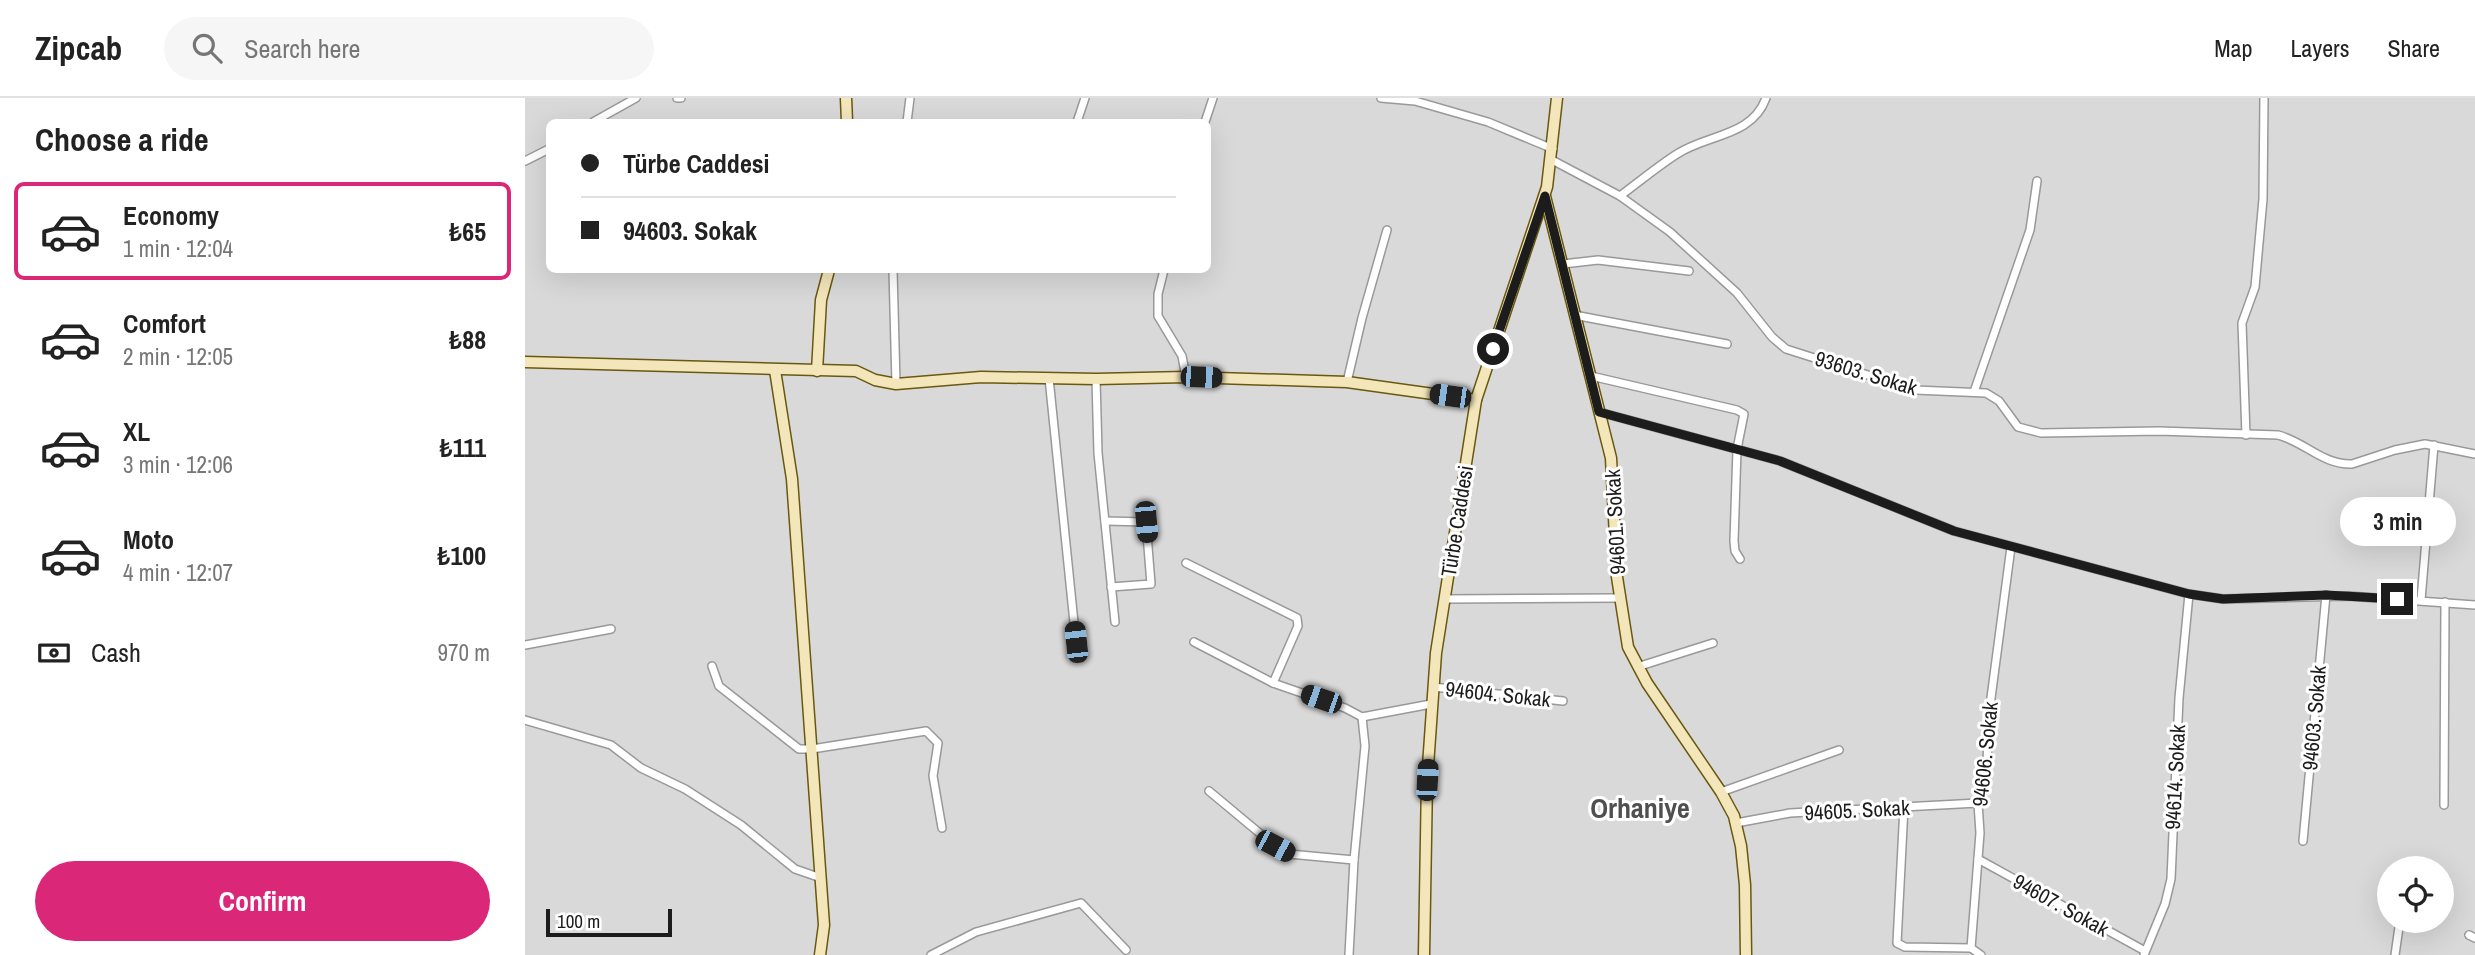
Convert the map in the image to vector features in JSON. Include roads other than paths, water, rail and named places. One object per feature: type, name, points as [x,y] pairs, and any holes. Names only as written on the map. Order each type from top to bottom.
[{"type":"street","points":[[598,119],[636,98]]},
{"type":"street","points":[[846,98],[847,119]]},
{"type":"street","points":[[907,119],[909,98]]},
{"type":"street","points":[[1078,119],[1085,98]]},
{"type":"street","points":[[1206,119],[1213,98]]},
{"type":"street","name":"93603. Sokak","points":[[1381,98],[1415,101],[1488,122],[1552,154],[1621,196],[1683,243],[1737,293],[1772,337],[1786,349],[1915,390],[1974,392],[1994,396],[2018,427],[2041,433],[2159,431],[2269,434],[2289,438],[2324,458],[2344,464],[2412,446],[2434,445],[2475,454]]},
{"type":"street","name":"Türbe Caddesi","points":[[1424,955],[1431,704],[1444,599],[1476,400],[1545,196],[1557,98]]},
{"type":"street","points":[[1621,196],[1679,152],[1750,123],[1766,98]]},
{"type":"street","points":[[2246,435],[2242,323],[2255,287],[2263,199],[2264,98]]},
{"type":"street","points":[[525,161],[546,150]]},
{"type":"street","points":[[1974,392],[2030,230],[2038,181]]},
{"type":"street","name":"94601. Sokak","points":[[1545,196],[1613,469],[1615,554],[1627,647],[1637,667],[1721,792],[1736,824],[1745,885],[1746,955]]},
{"type":"street","points":[[1347,382],[1361,318],[1388,230]]},
{"type":"street","points":[[1563,264],[1598,260],[1689,271]]},
{"type":"street","points":[[817,371],[821,300],[828,273]]},
{"type":"street","points":[[893,273],[896,384]]},
{"type":"street","points":[[1163,273],[1158,294],[1158,316],[1182,356],[1186,377]]},
{"type":"street","points":[[1574,315],[1727,344]]},
{"type":"street","points":[[525,362],[856,371],[874,380],[896,384],[981,377],[1186,377],[1347,382],[1476,400]]},
{"type":"street","points":[[775,370],[792,479],[824,925],[820,955]]},
{"type":"street","points":[[1591,376],[1741,412],[1744,418],[1737,449],[1734,546],[1740,559]]},
{"type":"street","points":[[1049,378],[1076,642]]},
{"type":"street","points":[[1096,379],[1098,453],[1115,622]]},
{"type":"street","points":[[1599,412],[1814,473],[1924,520],[2011,547],[2189,594],[2223,599],[2326,595],[2475,605]]},
{"type":"street","points":[[2421,600],[2434,445]]},
{"type":"street","points":[[1105,521],[1146,522],[1151,584],[1111,587]]},
{"type":"street","name":"94606. Sokak","points":[[1971,948],[1980,821],[1978,803],[1986,788],[1989,713],[2011,547]]},
{"type":"street","points":[[1186,563],[1297,618],[1298,626],[1273,683]]},
{"type":"street","name":"94614. Sokak","points":[[2145,953],[2165,904],[2171,879],[2179,698],[2189,594]]},
{"type":"street","name":"94603. Sokak","points":[[2303,841],[2326,595]]},
{"type":"street","points":[[1444,599],[1619,598]]},
{"type":"street","points":[[2444,805],[2445,602]]},
{"type":"street","points":[[525,645],[611,629]]},
{"type":"street","points":[[1194,642],[1273,683],[1345,708],[1361,717],[1431,704]]},
{"type":"street","points":[[1637,667],[1713,643]]},
{"type":"street","points":[[712,666],[719,686],[799,749],[926,731],[938,743],[933,776],[941,828]]},
{"type":"street","name":"94604. Sokak","points":[[1433,687],[1563,701]]},
{"type":"street","points":[[1349,955],[1354,860],[1366,746],[1361,717]]},
{"type":"street","points":[[525,720],[611,745],[641,768],[685,789],[741,825],[795,869],[821,878]]},
{"type":"street","points":[[1721,792],[1839,750]]},
{"type":"street","points":[[1209,791],[1275,846],[1289,854],[1354,860]]},
{"type":"street","name":"94605. Sokak","points":[[1736,824],[1779,814],[1978,803]]},
{"type":"street","points":[[1904,807],[1898,943],[1905,947],[1971,948],[1981,955]]},
{"type":"street","name":"94607. Sokak","points":[[1977,859],[2145,953]]},
{"type":"street","points":[[931,955],[976,932],[1081,903],[1126,950]]},
{"type":"street","points":[[2395,955],[2398,933]]},
{"type":"district","name":"Orhaniye","points":[[1640,808]]}]
